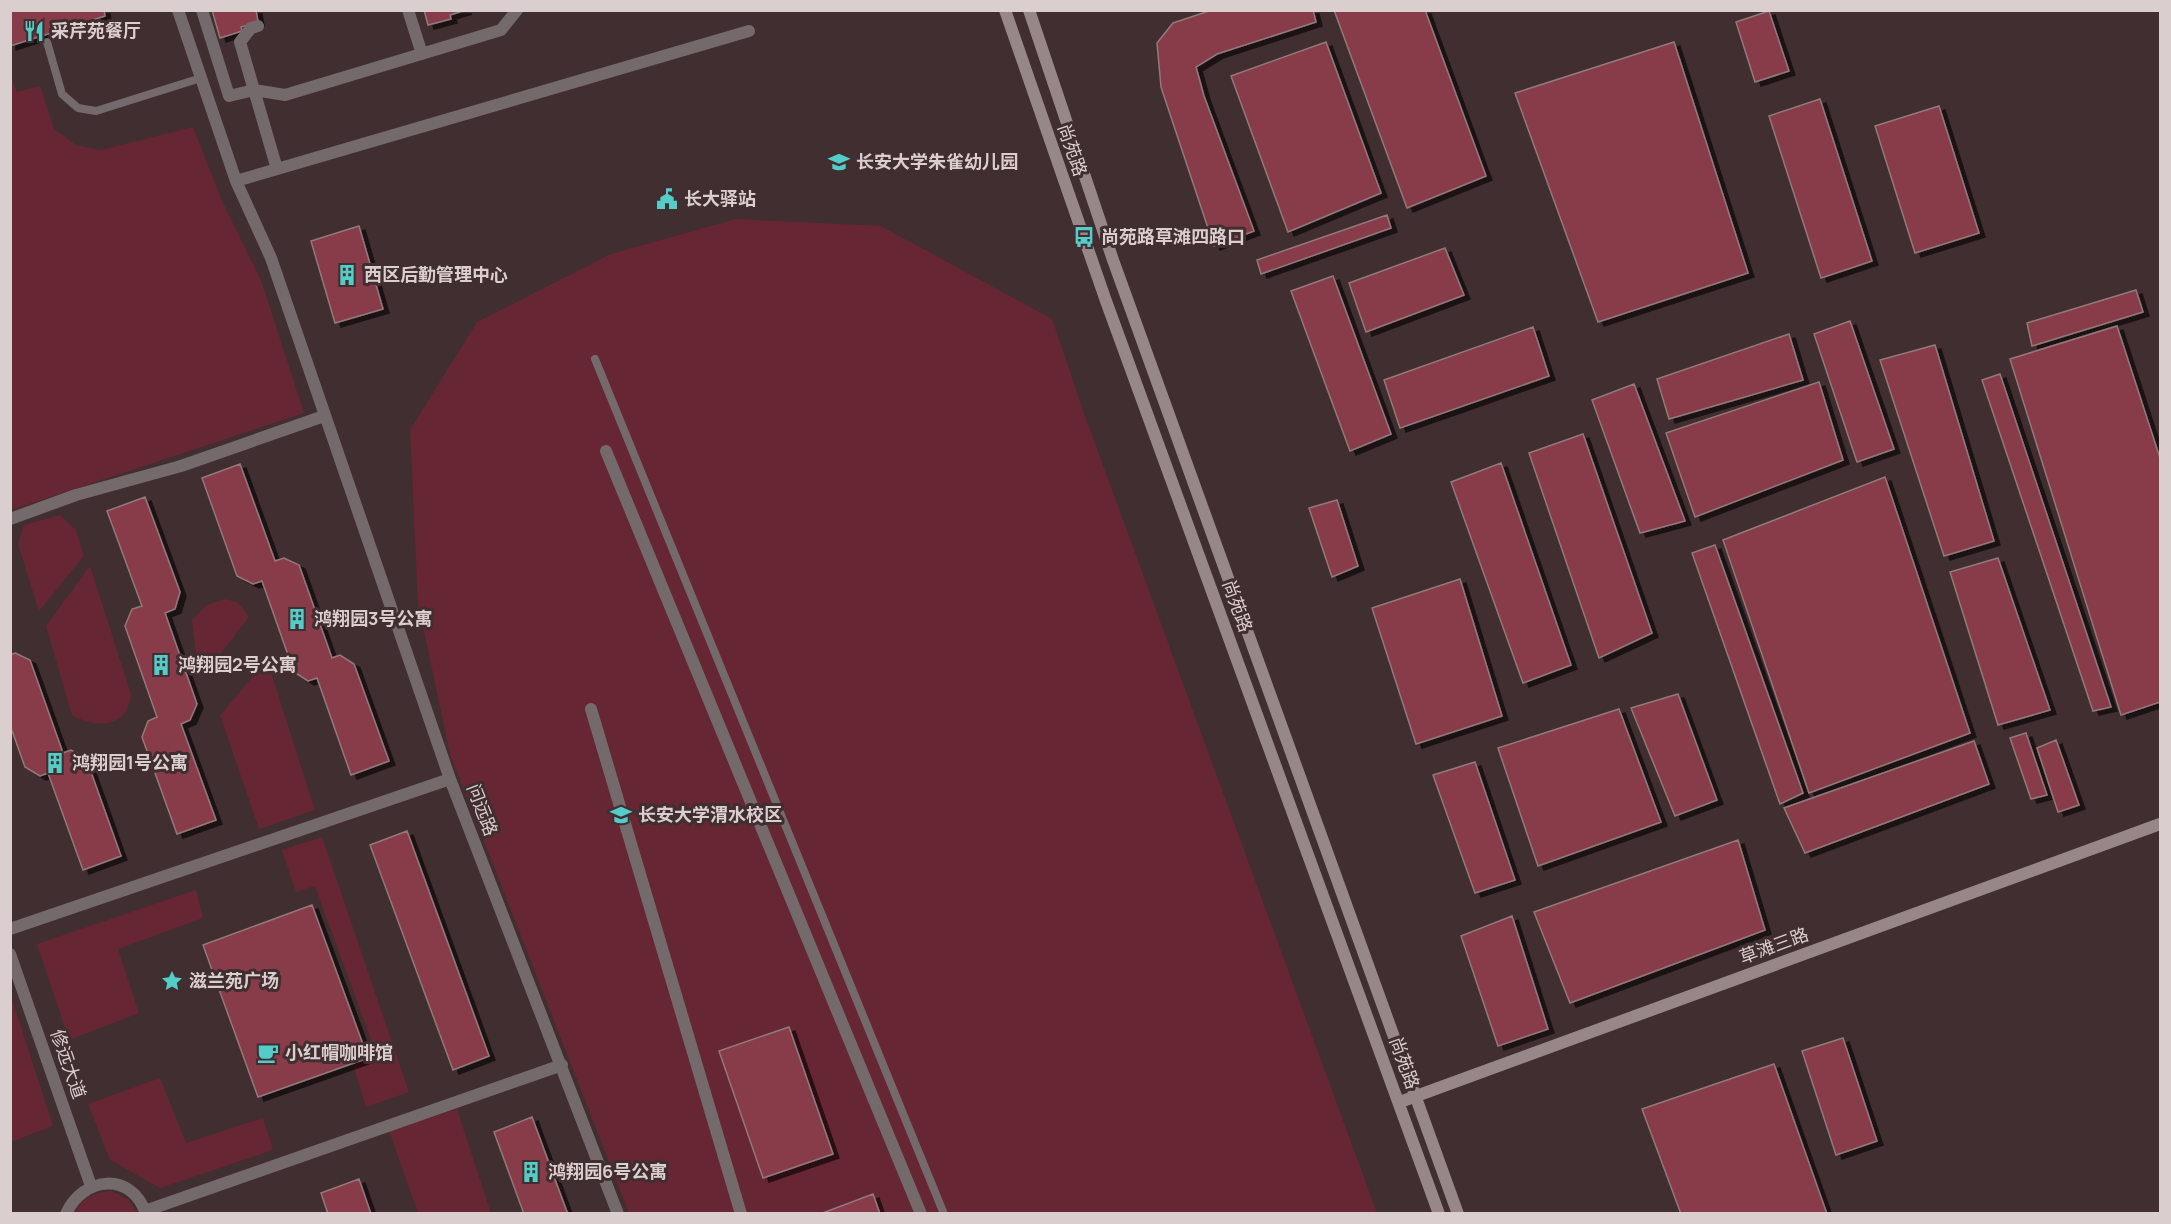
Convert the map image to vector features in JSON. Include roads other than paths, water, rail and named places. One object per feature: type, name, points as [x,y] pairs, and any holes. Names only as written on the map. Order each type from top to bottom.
[{"type":"main road","name":"尚苑路","points":[[1005,10],[1106,301],[1439,1214]]},
{"type":"main road","name":"尚苑路","points":[[1029,10],[1113,260],[1458,1214]]},
{"type":"main road","name":"草滩三路","points":[[1400,1102],[2160,824]]},
{"type":"street","name":"问远路","points":[[178,10],[236,181],[271,258],[450,779],[618,1214]]},
{"type":"street","points":[[202,10],[229,96],[254,90],[285,95],[501,30],[517,10]]},
{"type":"street","points":[[408,10],[422,54]]},
{"type":"street","points":[[258,26],[251,28],[240,42],[277,169]]},
{"type":"street","points":[[236,181],[749,31]]},
{"type":"street","points":[[10,519],[76,495],[181,466],[324,416]]},
{"type":"street","points":[[606,451],[921,1214]]},
{"type":"street","points":[[591,709],[741,1214]]},
{"type":"street","points":[[10,929],[450,779]]},
{"type":"street","name":"修远大道","points":[[10,954],[91,1186]]},
{"type":"street","points":[[66,1214],[80,1192],[104,1183],[123,1187],[139,1199],[146,1212],[562,1065]]},
{"type":"lane","points":[[47,42],[62,94],[78,108],[96,111],[201,78]]},
{"type":"lane","points":[[595,359],[944,1214]]},
{"type":"place","name":"采芹苑餐厅","points":[[34,31]]},
{"type":"place","name":"长安大学朱雀幼儿园","points":[[839,162]]},
{"type":"place","name":"长大驿站","points":[[667,199]]},
{"type":"place","name":"尚苑路草滩四路口","points":[[1084,237]]},
{"type":"place","name":"西区后勤管理中心","points":[[347,275]]},
{"type":"place","name":"鸿翔园3号公寓","points":[[297,619]]},
{"type":"place","name":"鸿翔园2号公寓","points":[[161,665]]},
{"type":"place","name":"鸿翔园1号公寓","points":[[55,763]]},
{"type":"place","name":"长安大学渭水校区","points":[[621,815]]},
{"type":"place","name":"滋兰苑广场","points":[[172,981]]},
{"type":"place","name":"小红帽咖啡馆","points":[[268,1053]]},
{"type":"place","name":"鸿翔园6号公寓","points":[[531,1172]]}]
